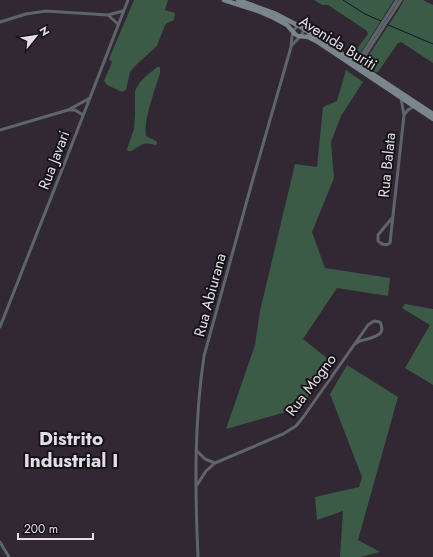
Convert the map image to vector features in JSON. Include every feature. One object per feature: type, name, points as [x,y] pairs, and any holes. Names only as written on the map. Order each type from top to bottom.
[{"type":"main road","name":"Avenida Buriti","points":[[224,0],[258,11],[284,23],[295,34],[316,40],[433,119]]},
{"type":"main road","name":"Avenida Buriti","points":[[238,0],[274,13],[299,25],[433,114]]},
{"type":"street","name":"Rua Javari","points":[[0,327],[128,0]]},
{"type":"street","points":[[361,65],[364,57],[397,0]]},
{"type":"street","points":[[386,20],[401,0]]},
{"type":"street","points":[[0,22],[26,14],[46,11],[108,15],[123,11]]},
{"type":"street","points":[[108,15],[118,24]]},
{"type":"street","points":[[292,31],[299,25]]},
{"type":"street","points":[[356,62],[382,27]]},
{"type":"street","name":"Rua Abiurana","points":[[291,47],[295,40],[303,33],[304,28]]},
{"type":"street","name":"Rua Abiurana","points":[[198,557],[196,450],[200,380],[204,356],[291,47],[292,31]]},
{"type":"street","points":[[0,130],[68,110],[90,98]]},
{"type":"street","name":"Rua Balata","points":[[392,218],[378,235],[378,241],[385,245],[390,243],[404,115],[401,98]]},
{"type":"street","name":"Rua Balata","points":[[404,115],[414,106]]},
{"type":"street","points":[[68,110],[75,110],[83,115]]},
{"type":"street","name":"Rua Mogno","points":[[196,486],[206,471],[214,463],[283,434],[296,426],[368,325],[374,321],[380,322],[382,331],[379,334],[373,338],[360,341],[355,344]]},
{"type":"street","points":[[196,450],[200,456],[214,463]]},
{"type":"street","points":[[0,542],[9,557]]},
{"type":"green space","points":[[134,0],[168,0],[165,10],[175,13],[174,20],[165,25],[157,46],[130,72],[126,90],[122,92],[107,85],[104,81],[112,62],[109,59]]},
{"type":"green space","points":[[314,0],[394,0],[356,58],[353,54],[368,34],[367,31],[328,5],[322,5]]},
{"type":"green space","points":[[404,0],[423,0],[433,5],[433,63],[401,42],[398,43],[378,72],[376,72],[366,65],[367,58]]},
{"type":"green space","points":[[157,67],[160,67],[160,73],[146,122],[146,136],[157,143],[156,145],[140,145],[131,151],[128,151],[127,149],[134,129],[136,88],[147,75]]},
{"type":"green space","points":[[346,70],[363,82],[341,116],[331,142],[334,178],[312,232],[325,268],[390,278],[388,296],[337,288],[303,339],[333,363],[300,408],[226,429],[255,345],[260,311],[295,164],[317,167],[323,107],[337,101]]},
{"type":"green space","points":[[405,304],[433,309],[433,385],[405,368],[430,325],[402,308]]},
{"type":"green space","points":[[347,365],[398,397],[358,540],[380,552],[360,557],[340,557],[343,511],[317,520],[315,497],[359,487],[362,477],[330,394]]},
{"type":"waterway","points":[[343,0],[365,14],[381,21]]},
{"type":"waterway","points":[[386,24],[433,44]]},
{"type":"district","name":"Distrito Industrial I","points":[[71,449]]}]
